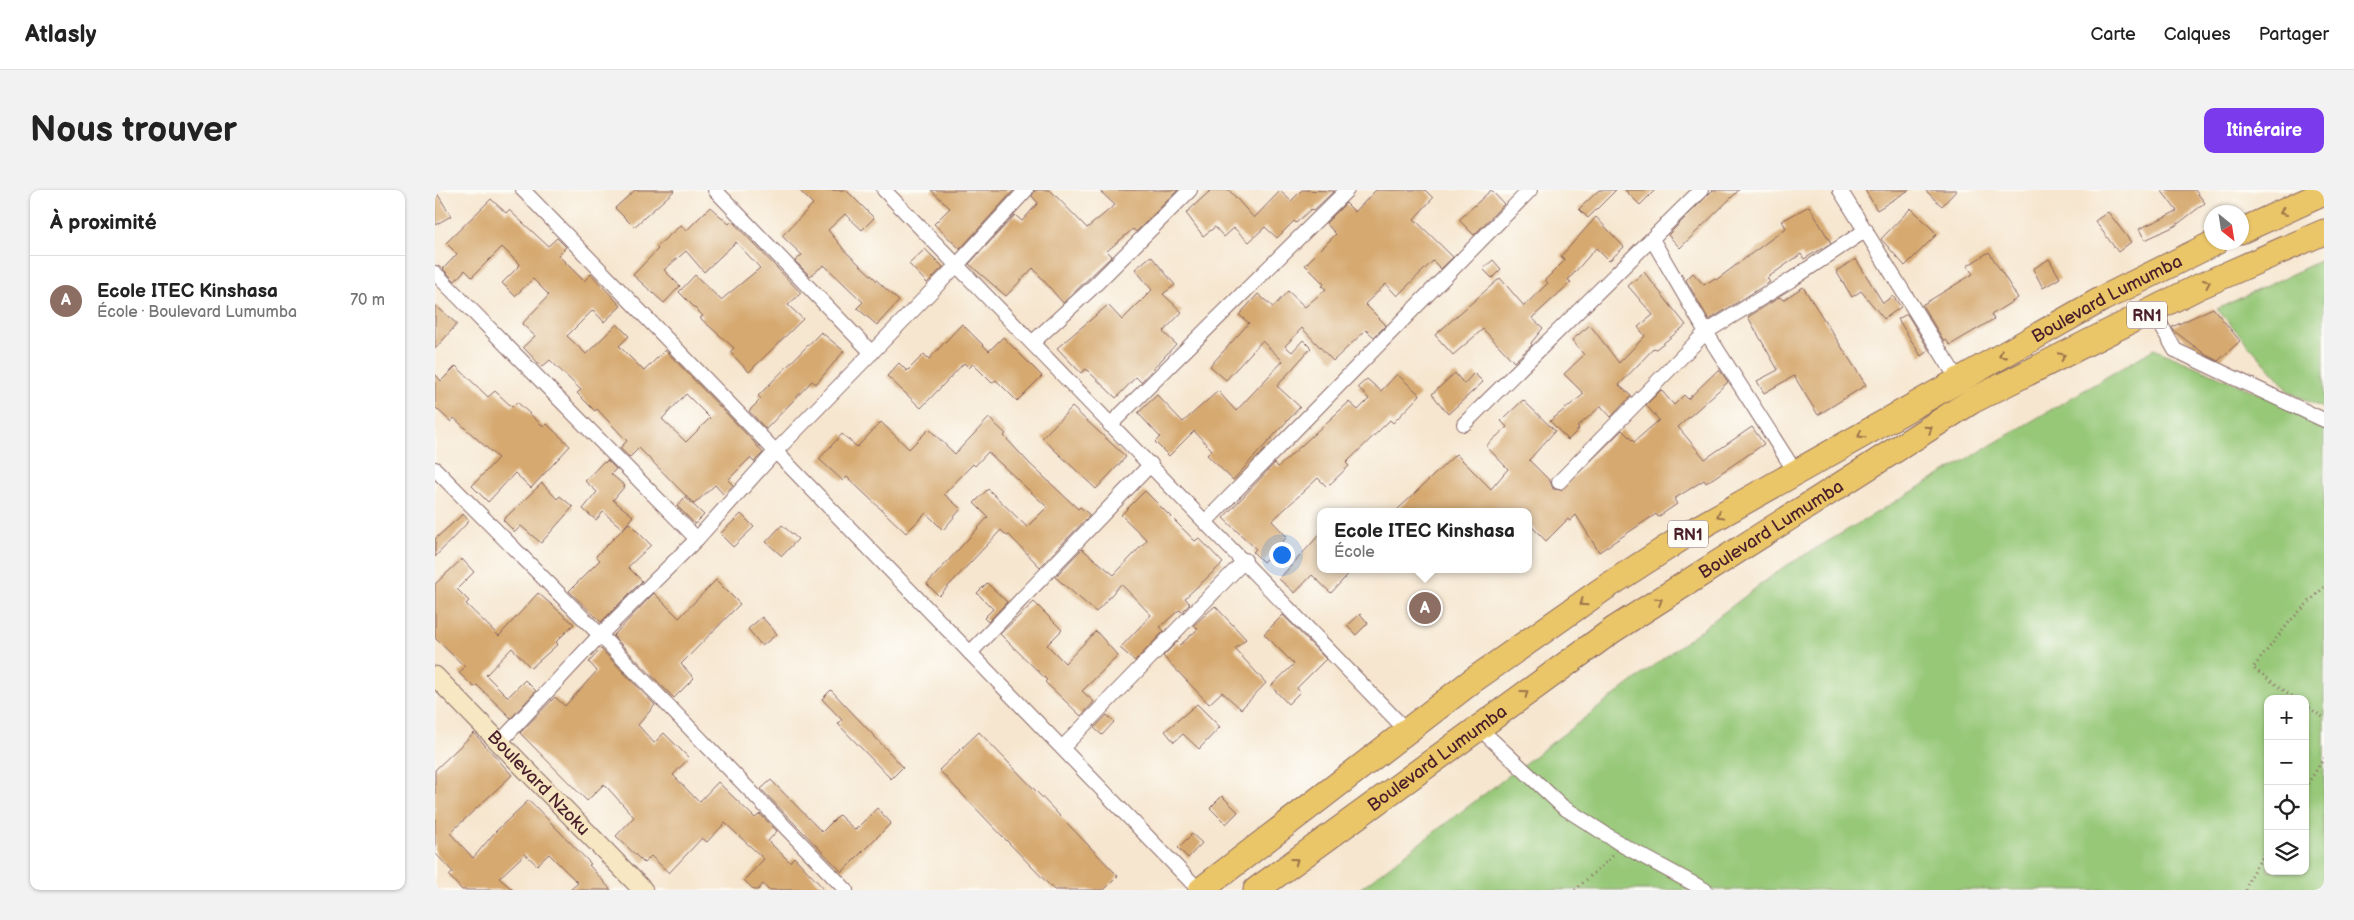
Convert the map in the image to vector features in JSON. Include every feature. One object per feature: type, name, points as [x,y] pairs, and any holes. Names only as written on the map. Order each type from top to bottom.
[{"type":"highway","points":[[2249,227],[2324,193]]},
{"type":"highway","name":"Boulevard Lumumba","points":[[1256,890],[1478,726],[1613,630],[1971,401],[2198,287],[2324,232]]},
{"type":"highway","name":"Boulevard Lumumba","points":[[1200,890],[1472,681],[1611,583],[1691,532],[1958,380],[2102,299],[2204,248]]},
{"type":"street","points":[[523,190],[1200,890]]},
{"type":"street","points":[[715,190],[872,352]]},
{"type":"street","points":[[884,190],[1033,342],[1110,424],[1207,520],[1407,730]]},
{"type":"street","points":[[500,742],[600,635],[697,539],[775,452],[957,265],[1026,190]]},
{"type":"street","points":[[1033,342],[1093,287],[1190,190]]},
{"type":"street","points":[[1110,424],[1347,190]]},
{"type":"street","points":[[1207,520],[1530,190]]},
{"type":"street","points":[[1464,424],[1701,190]]},
{"type":"street","points":[[1840,190],[1958,380]]},
{"type":"street","points":[[1559,482],[1706,332],[1791,280],[1866,230]]},
{"type":"street","points":[[1652,239],[1706,332],[1796,473]]},
{"type":"street","points":[[435,273],[697,539]]},
{"type":"street","points":[[2153,311],[2175,350],[2324,420]]},
{"type":"street","points":[[971,653],[1151,464]]},
{"type":"street","points":[[435,469],[600,635],[846,890]]},
{"type":"street","points":[[1063,747],[1245,560]]},
{"type":"street","name":"Boulevard Nzoku","points":[[435,676],[643,890]]},
{"type":"street","points":[[1478,726],[1563,807],[1624,846],[1705,890]]},
{"type":"path","points":[[2291,695],[2253,668],[2291,620],[2324,587]]},
{"type":"path","points":[[2309,708],[2324,718]]},
{"type":"path","points":[[2307,785],[2324,758]]},
{"type":"path","points":[[1575,890],[1624,846]]},
{"type":"path","points":[[2246,890],[2250,876],[2264,854]]},
{"type":"green space","points":[[2324,259],[2324,409],[2291,393],[2217,309]]},
{"type":"green space","points":[[2154,349],[2324,421],[2324,890],[1358,890],[1781,569]]},
{"type":"building","points":[[435,190],[451,216],[435,225]]},
{"type":"building","points":[[635,190],[675,190],[634,227],[615,208]]},
{"type":"building","points":[[799,190],[846,190],[874,218],[862,230],[845,214],[828,230],[846,252],[899,301],[877,325],[857,308],[863,302],[824,265],[810,276],[795,261],[802,255],[782,236],[813,204]]},
{"type":"building","points":[[931,190],[1014,190],[960,249],[934,224],[950,208]]},
{"type":"building","points":[[1035,190],[1050,190],[1087,228],[1115,205],[1099,190],[1178,190],[1136,232],[1133,229],[1107,251],[1112,256],[1063,303],[1033,268],[1006,296],[969,264],[1015,215],[1022,221],[1038,203],[1032,196]]},
{"type":"building","points":[[1211,190],[1229,190],[1254,218],[1280,191],[1291,201],[1302,190],[1334,191],[1313,211],[1311,209],[1296,223],[1294,221],[1277,238],[1265,227],[1249,242],[1234,228],[1224,237],[1215,227],[1203,236],[1186,213]]},
{"type":"building","points":[[1376,190],[1425,190],[1433,198],[1414,219],[1453,257],[1441,269],[1433,261],[1397,296],[1386,284],[1365,304],[1386,325],[1374,337],[1366,330],[1333,361],[1302,328],[1285,346],[1292,352],[1303,340],[1311,348],[1277,386],[1300,407],[1233,480],[1207,455],[1212,450],[1194,431],[1169,456],[1155,442],[1160,437],[1138,413],[1157,395],[1183,422],[1218,391],[1236,411],[1283,361],[1262,341],[1226,380],[1210,366],[1249,323],[1239,315],[1258,294],[1273,307],[1288,291],[1305,307],[1326,289],[1322,286],[1324,284],[1305,265],[1336,234],[1326,223],[1346,203],[1355,212]]},
{"type":"building","points":[[1491,190],[1504,204],[1474,235],[1459,220]]},
{"type":"building","points":[[1599,190],[1616,190],[1588,218],[1579,209]]},
{"type":"building","points":[[1625,190],[1655,190],[1640,205]]},
{"type":"building","points":[[1713,190],[1739,190],[1680,248],[1668,235]]},
{"type":"building","points":[[1865,190],[1909,190],[1877,210]]},
{"type":"building","points":[[1925,190],[1957,190],[1942,206]]},
{"type":"building","points":[[2161,190],[2195,190],[2205,203],[2175,226],[2145,240],[2139,229],[2177,211]]},
{"type":"building","points":[[491,199],[506,213],[509,210],[548,246],[557,238],[566,247],[558,255],[584,281],[591,274],[621,306],[604,322],[593,310],[567,336],[586,354],[617,324],[629,336],[619,346],[644,371],[665,350],[763,453],[754,462],[750,458],[728,480],[733,485],[724,495],[715,485],[694,504],[639,448],[630,457],[628,456],[620,448],[627,441],[597,409],[595,411],[577,393],[581,390],[550,360],[542,367],[523,347],[535,336],[522,324],[549,295],[533,279],[515,296],[502,283],[520,265],[502,247],[472,277],[465,270],[455,281],[443,269],[457,254],[446,243]],"holes":[[[686,394],[710,418],[686,442],[662,419]]]},
{"type":"building","points":[[1809,206],[1831,243],[1804,259],[1801,254],[1767,278],[1770,282],[1709,320],[1686,280],[1693,273],[1704,285],[1715,278],[1716,280],[1786,228],[1782,221]]},
{"type":"building","points":[[710,207],[729,224],[732,221],[801,293],[788,305],[803,319],[749,372],[730,352],[734,348],[700,318],[703,316],[679,292],[695,275],[721,300],[760,268],[736,242],[704,272],[686,251],[664,270],[680,286],[664,303],[633,275],[658,249],[656,247],[681,225],[686,231]]},
{"type":"building","points":[[1911,208],[1937,234],[1905,266],[1881,239]]},
{"type":"building","points":[[2108,212],[2131,242],[2118,252],[2095,221]]},
{"type":"building","points":[[1596,217],[1624,247],[1609,261],[1596,248],[1568,280],[1571,282],[1532,318],[1543,328],[1531,343],[1532,345],[1514,362],[1483,329],[1453,355],[1435,335],[1500,278],[1524,306],[1548,283],[1545,280],[1565,260],[1561,256]]},
{"type":"building","points":[[925,249],[943,267],[927,283],[909,264]]},
{"type":"building","points":[[1989,252],[2018,298],[1991,315],[1994,319],[1950,345],[1946,340],[1944,341],[1922,305],[1973,274],[1967,266]]},
{"type":"building","points":[[1151,256],[1175,285],[1163,294],[1182,312],[1163,332],[1176,344],[1141,382],[1136,377],[1116,398],[1086,369],[1081,373],[1057,348],[1108,305],[1122,320],[1152,290],[1135,269]]},
{"type":"building","points":[[1856,259],[1883,303],[1893,296],[1901,307],[1884,319],[1861,291],[1852,297],[1836,271]]},
{"type":"building","points":[[2049,259],[2060,278],[2043,288],[2033,269]]},
{"type":"building","points":[[1493,260],[1501,269],[1492,278],[1483,269]]},
{"type":"building","points":[[1644,272],[1686,325],[1656,349],[1654,348],[1619,385],[1631,396],[1611,417],[1601,406],[1577,427],[1579,429],[1568,440],[1550,421],[1584,394],[1564,374],[1584,355],[1572,340],[1590,325],[1619,363],[1645,336],[1638,327],[1653,315],[1628,286]]},
{"type":"building","points":[[1803,287],[1866,385],[1818,415],[1794,376],[1764,393],[1757,381],[1778,370],[1748,317],[1780,297],[1783,300]]},
{"type":"building","points":[[435,305],[457,324],[435,349]]},
{"type":"building","points":[[2213,308],[2240,341],[2218,361],[2206,355],[2174,331],[2172,327]]},
{"type":"building","points":[[1907,314],[1929,350],[1921,356],[1898,319]]},
{"type":"building","points":[[962,324],[989,351],[1003,337],[1042,376],[1017,401],[996,380],[992,383],[973,364],[969,368],[964,363],[921,408],[887,376],[899,363],[907,371],[924,354],[929,359]]},
{"type":"building","points":[[821,332],[844,351],[816,384],[812,381],[766,429],[749,411],[761,399],[758,396]]},
{"type":"building","points":[[456,366],[488,397],[495,391],[512,407],[517,402],[544,427],[547,424],[570,446],[531,488],[515,473],[488,502],[472,486],[498,458],[454,418],[451,422],[435,407],[435,374],[441,381]]},
{"type":"building","points":[[1719,369],[1728,382],[1678,427],[1705,459],[1752,427],[1764,444],[1706,483],[1704,480],[1674,499],[1677,504],[1658,517],[1656,514],[1599,552],[1576,515],[1570,521],[1568,519],[1546,541],[1532,527],[1532,508],[1399,508],[1456,454],[1491,489],[1508,469],[1486,446],[1507,427],[1501,421],[1523,400],[1555,431],[1529,460],[1550,481],[1553,489],[1561,490],[1622,430],[1634,442],[1659,420],[1646,405],[1661,390],[1674,405],[1684,395],[1688,399]]},
{"type":"building","points":[[1455,373],[1464,384],[1474,373],[1483,382],[1448,414],[1432,394]]},
{"type":"building","points":[[1397,374],[1420,395],[1393,423],[1390,420],[1346,463],[1349,466],[1327,487],[1318,478],[1272,521],[1287,537],[1263,562],[1253,552],[1256,549],[1223,518],[1275,463],[1278,467],[1349,402],[1358,410],[1369,399],[1358,387],[1367,379],[1381,391]]},
{"type":"building","points":[[1072,407],[1126,457],[1096,489],[1042,438]]},
{"type":"building","points":[[989,418],[1006,434],[1004,436],[1030,464],[1078,509],[1080,507],[1090,515],[1040,567],[1009,535],[1007,536],[1001,530],[939,596],[927,584],[988,517],[974,503],[988,489],[1027,527],[1047,507],[988,452],[975,466],[973,464],[944,494],[961,509],[943,530],[926,513],[906,533],[847,477],[843,481],[819,459],[842,434],[857,447],[881,422],[909,449],[929,429],[955,454]]},
{"type":"building","points":[[607,460],[616,469],[611,474],[625,486],[613,500],[633,516],[623,529],[603,512],[596,520],[583,509],[597,492],[585,481]]},
{"type":"building","points":[[542,483],[557,499],[560,496],[573,507],[541,543],[521,526],[515,532],[503,520]]},
{"type":"building","points":[[1145,491],[1195,541],[1199,538],[1223,563],[1185,598],[1190,604],[1182,612],[1179,610],[1160,627],[1164,631],[1135,661],[1120,648],[1151,615],[1121,584],[1096,612],[1055,577],[1082,549],[1114,575],[1147,540],[1121,515]]},
{"type":"building","points":[[685,497],[704,515],[695,524],[677,506]]},
{"type":"building","points":[[463,514],[469,521],[435,557],[435,539]]},
{"type":"building","points":[[741,514],[754,527],[733,547],[720,534]]},
{"type":"building","points":[[629,523],[651,545],[628,567],[642,581],[601,622],[569,591],[600,560],[596,556]]},
{"type":"building","points":[[782,525],[798,539],[782,556],[766,542]]},
{"type":"building","points":[[1317,537],[1317,573],[1349,573],[1331,593],[1312,575],[1295,593],[1279,579]]},
{"type":"building","points":[[462,559],[474,572],[457,589],[469,601],[466,604],[499,636],[538,593],[574,624],[556,642],[558,644],[531,668],[512,648],[486,675],[508,697],[525,680],[536,691],[511,718],[477,685],[474,687],[459,673],[465,667],[435,638],[435,584]]},
{"type":"building","points":[[716,580],[740,604],[681,664],[694,678],[674,698],[613,636],[654,593],[679,618]]},
{"type":"building","points":[[987,583],[1007,602],[988,622],[984,618],[993,609],[977,593]]},
{"type":"building","points":[[1034,602],[1062,630],[1047,645],[1065,663],[1096,631],[1118,656],[1082,691],[1094,702],[1081,716],[1045,682],[1047,680],[1000,634]]},
{"type":"building","points":[[1215,606],[1246,639],[1235,649],[1266,683],[1241,709],[1222,692],[1209,704],[1163,656],[1177,642],[1180,645],[1198,629],[1194,625]]},
{"type":"building","points":[[1360,614],[1368,623],[1356,635],[1347,626]]},
{"type":"building","points":[[1283,615],[1326,659],[1297,688],[1300,692],[1288,704],[1271,686],[1294,664],[1264,634]]},
{"type":"building","points":[[762,617],[777,634],[762,646],[748,629]]},
{"type":"building","points":[[601,649],[655,705],[638,725],[654,743],[664,733],[689,758],[673,775],[699,802],[718,782],[755,818],[760,814],[777,831],[768,841],[790,862],[794,857],[825,890],[768,890],[763,884],[758,890],[754,890],[744,880],[764,859],[725,823],[707,842],[702,838],[669,873],[651,856],[644,863],[616,836],[634,817],[604,784],[587,801],[520,733],[555,697],[565,706],[597,671],[589,662]]},
{"type":"building","points":[[831,690],[903,767],[891,779],[838,724],[842,720],[822,699]]},
{"type":"building","points":[[1197,704],[1220,727],[1199,749],[1183,734],[1174,742],[1165,731]]},
{"type":"building","points":[[1107,715],[1114,722],[1102,735],[1094,728]]},
{"type":"building","points":[[979,732],[1118,876],[1104,890],[1054,890],[939,770]]},
{"type":"building","points":[[474,733],[512,775],[450,833],[473,858],[496,831],[529,800],[591,864],[589,865],[611,890],[570,890],[578,883],[549,854],[537,865],[525,854],[499,878],[513,890],[462,890],[449,876],[453,872],[435,853],[435,770]]},
{"type":"building","points":[[771,780],[822,832],[839,815],[855,830],[877,808],[891,823],[842,872],[761,789]]},
{"type":"building","points":[[1222,796],[1238,812],[1226,824],[1210,808]]},
{"type":"building","points":[[1192,834],[1202,843],[1188,858],[1178,848]]},
{"type":"place","name":"Ecole ITEC Kinshasa","points":[[1425,608]]}]
